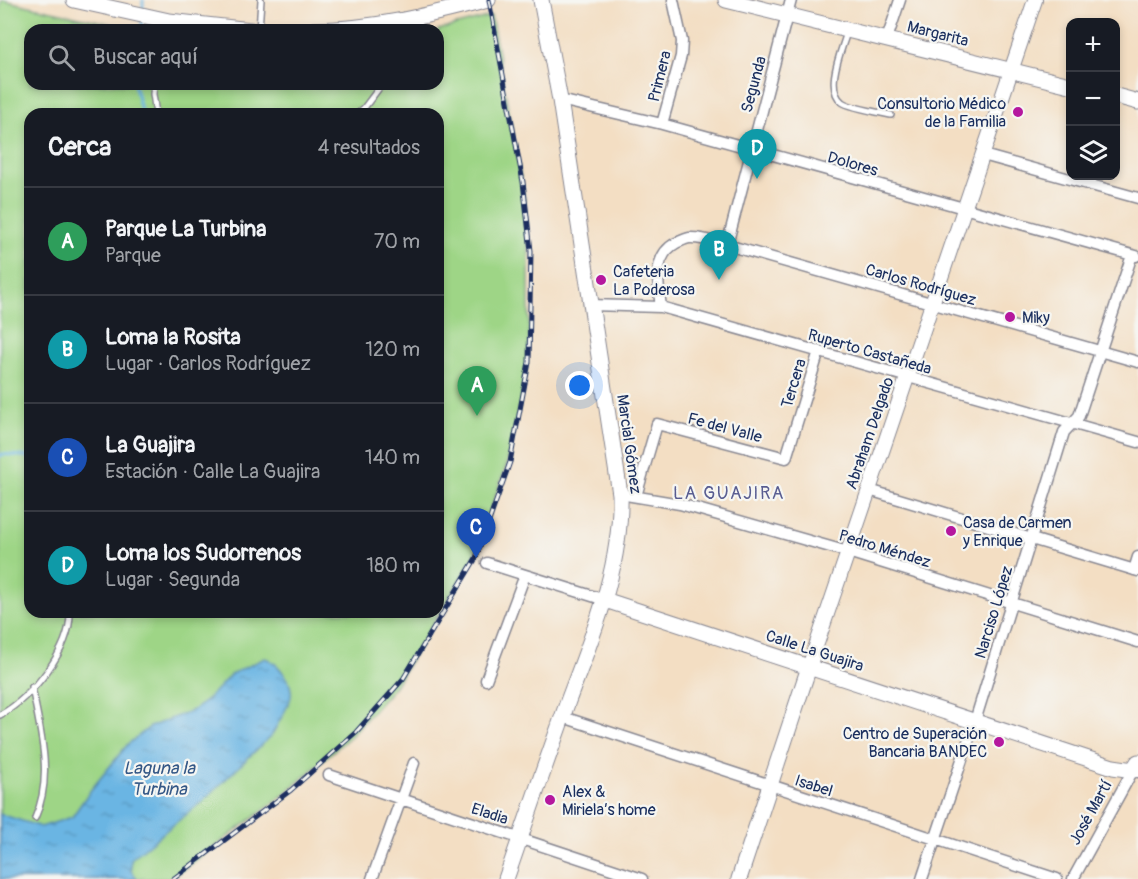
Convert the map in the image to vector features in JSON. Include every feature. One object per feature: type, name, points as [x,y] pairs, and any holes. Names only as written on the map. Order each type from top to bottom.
[{"type":"main road","points":[[74,0],[145,15],[166,24]]},
{"type":"main road","points":[[397,24],[488,0]]},
{"type":"main road","name":"Marcial Gómez","points":[[506,879],[605,600],[621,519],[620,494],[560,100],[541,0]]},
{"type":"main road","name":"Margarita","points":[[726,0],[1066,84]]},
{"type":"main road","points":[[1120,97],[1138,102]]},
{"type":"main road","name":"Calle La Guajira","points":[[605,600],[1113,767],[1136,768]]},
{"type":"main road","name":"Abraham Delgado","points":[[740,879],[809,667]]},
{"type":"street","name":"Primera","points":[[662,124],[681,56],[682,41],[673,0]]},
{"type":"street","name":"Segunda","points":[[727,245],[790,0]]},
{"type":"street","points":[[887,39],[900,0]]},
{"type":"street","name":"Abraham Delgado","points":[[809,667],[1035,0]]},
{"type":"street","name":"Dolores","points":[[560,100],[662,124],[964,210],[1135,255]]},
{"type":"street","points":[[983,155],[1138,198]]},
{"type":"street","name":"Carlos Rodríguez","points":[[661,307],[657,275],[660,262],[667,249],[687,238],[696,238],[1138,362]]},
{"type":"street","name":"Narciso López","points":[[922,879],[975,721],[1065,432],[1079,416],[1135,255]]},
{"type":"street","name":"Ruperto Castañeda","points":[[590,305],[661,307],[1138,442]]},
{"type":"street","name":"Tercera","points":[[786,458],[819,351]]},
{"type":"street","name":"Fe del Valle","points":[[636,496],[657,424],[786,458]]},
{"type":"street","points":[[869,490],[1136,570],[1138,557]]},
{"type":"street","name":"Pedro Méndez","points":[[620,494],[680,504],[848,552],[1138,642]]},
{"type":"street","name":"Calle La Guajira","points":[[487,563],[605,600]]},
{"type":"street","points":[[486,680],[525,575]]},
{"type":"street","name":"Isabel","points":[[563,717],[1057,879]]},
{"type":"street","points":[[372,879],[414,763]]},
{"type":"street","name":"José Martí","points":[[1073,879],[1136,768]]},
{"type":"street","name":"Eladia","points":[[329,775],[642,879]]},
{"type":"lane","points":[[259,24],[261,0]]},
{"type":"lane","points":[[848,30],[834,76],[836,94],[843,103],[891,115]]},
{"type":"lane","points":[[153,90],[155,108]]},
{"type":"lane","points":[[364,108],[378,90]]},
{"type":"lane","points":[[0,715],[21,700],[56,660],[69,629],[70,618]]},
{"type":"lane","points":[[32,687],[44,750],[45,785],[42,804],[35,818]]},
{"type":"green space","points":[[2,0],[111,24],[24,24],[24,90],[444,90],[444,28],[491,16],[525,200],[529,255],[527,368],[507,464],[473,558],[444,606],[444,108],[24,108],[24,618],[436,618],[395,686],[351,736],[277,800],[171,879],[0,879],[0,7]]},
{"type":"water","name":"Laguna la Turbina","points":[[265,658],[284,673],[291,691],[288,704],[276,728],[271,736],[204,800],[131,859],[131,871],[138,879],[0,879],[0,814],[41,827],[72,817],[128,744],[150,727],[193,710],[206,701],[231,674]]},
{"type":"waterway","points":[[143,0],[143,10]]},
{"type":"waterway","points":[[136,90],[140,108]]},
{"type":"waterway","points":[[0,456],[2,454],[24,456]]},
{"type":"railway","points":[[444,611],[476,558],[510,462],[529,362],[531,251],[523,182],[489,0]]},
{"type":"railway","points":[[173,879],[291,790],[356,732],[403,679],[440,618]]},
{"type":"place","name":"Consultorio Médico de la Familia","points":[[1018,112]]},
{"type":"place","name":"Loma los Sudorrenos","points":[[757,179]]},
{"type":"place","name":"Cafeteria La Poderosa","points":[[601,280]]},
{"type":"place","name":"Loma la Rosita","points":[[719,280]]},
{"type":"place","name":"Miky","points":[[1010,317]]},
{"type":"place","name":"Parque La Turbina","points":[[477,416]]},
{"type":"place","name":"Casa de Carmen y Enrique","points":[[951,531]]},
{"type":"place","name":"La Guajira","points":[[476,558]]},
{"type":"place","name":"Centro de Superación Bancaria BANDEC","points":[[999,742]]},
{"type":"place","name":"Alex & Miriela’s home","points":[[550,800]]},
{"type":"district","name":"LA GUAJIRA","points":[[729,493]]}]
